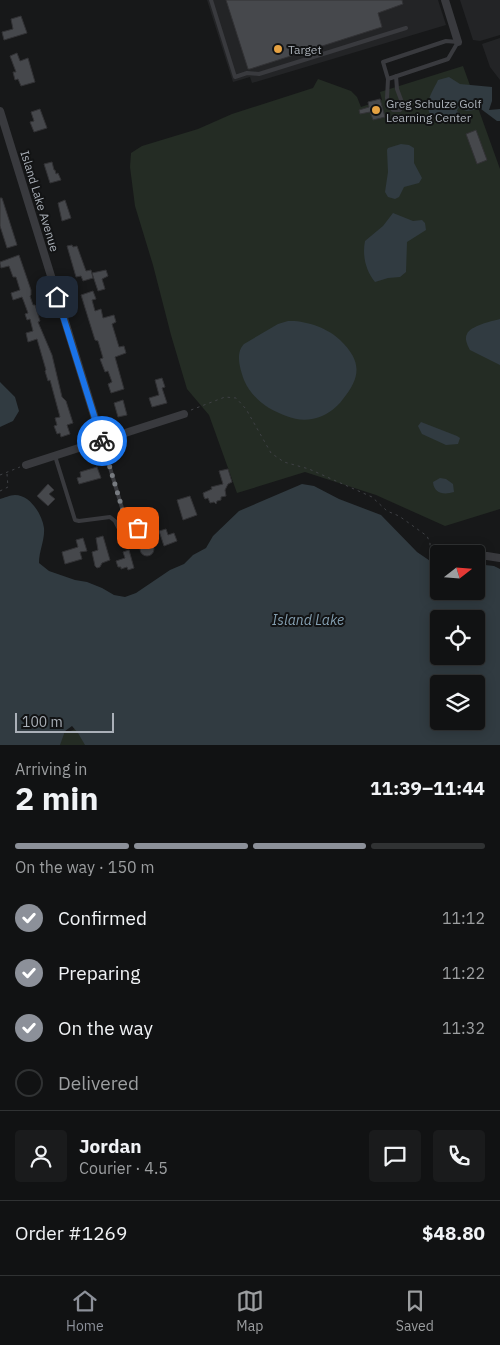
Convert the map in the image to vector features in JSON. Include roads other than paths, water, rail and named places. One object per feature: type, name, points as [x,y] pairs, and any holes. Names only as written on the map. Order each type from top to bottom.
[{"type":"street","points":[[445,0],[458,42]]},
{"type":"street","name":"Island Lake Avenue","points":[[0,111],[102,441]]},
{"type":"street","points":[[26,465],[184,414]]},
{"type":"street","points":[[487,556],[500,558]]},
{"type":"lane","points":[[211,0],[235,77],[246,73],[259,74],[406,28]]},
{"type":"lane","points":[[388,79],[396,76],[448,59],[458,42],[446,41],[383,62],[388,79],[389,105],[393,110],[400,110],[403,105],[396,76]]},
{"type":"lane","points":[[102,441],[125,518],[130,527],[138,528]]},
{"type":"lane","points":[[55,456],[75,520],[110,517],[118,527]]},
{"type":"water","points":[[449,77],[460,84],[492,87],[492,101],[489,110],[500,109],[500,121],[497,121],[481,109],[467,111],[458,108],[457,111],[465,117],[464,122],[458,124],[441,113],[433,116],[430,114],[428,105],[438,80]]},
{"type":"water","points":[[401,144],[414,148],[414,163],[422,178],[419,183],[404,187],[399,197],[395,199],[388,197],[385,192],[388,172],[387,150]]},
{"type":"water","points":[[393,213],[413,221],[422,220],[425,223],[426,230],[407,242],[406,272],[400,277],[375,282],[369,273],[366,263],[365,241],[383,226]]},
{"type":"water","points":[[500,319],[500,365],[470,350],[466,338],[472,329]]},
{"type":"water","points":[[288,321],[309,323],[323,328],[340,340],[355,362],[356,376],[349,391],[333,409],[316,418],[306,420],[295,419],[269,408],[251,392],[241,371],[239,356],[244,344],[278,324]]},
{"type":"water","points":[[0,382],[15,397],[19,411],[13,421],[0,427]]},
{"type":"water","points":[[421,422],[457,436],[460,438],[458,444],[446,445],[422,434],[418,426]]},
{"type":"water","points":[[440,478],[446,479],[453,484],[454,492],[440,493],[435,489],[433,482]]},
{"type":"water","name":"Island Lake","points":[[302,484],[314,486],[339,499],[381,515],[417,552],[430,561],[430,600],[485,600],[485,565],[500,569],[500,745],[85,745],[72,726],[65,731],[60,745],[0,745],[0,499],[13,495],[20,496],[26,498],[38,511],[44,528],[39,563],[49,571],[87,582],[114,595],[125,597],[136,593],[170,570],[184,564],[193,555],[206,548],[213,536],[239,511]]},
{"type":"place","name":"Target","points":[[278,49]]},
{"type":"place","name":"Greg Schulze Golf Learning Center","points":[[376,110]]}]
